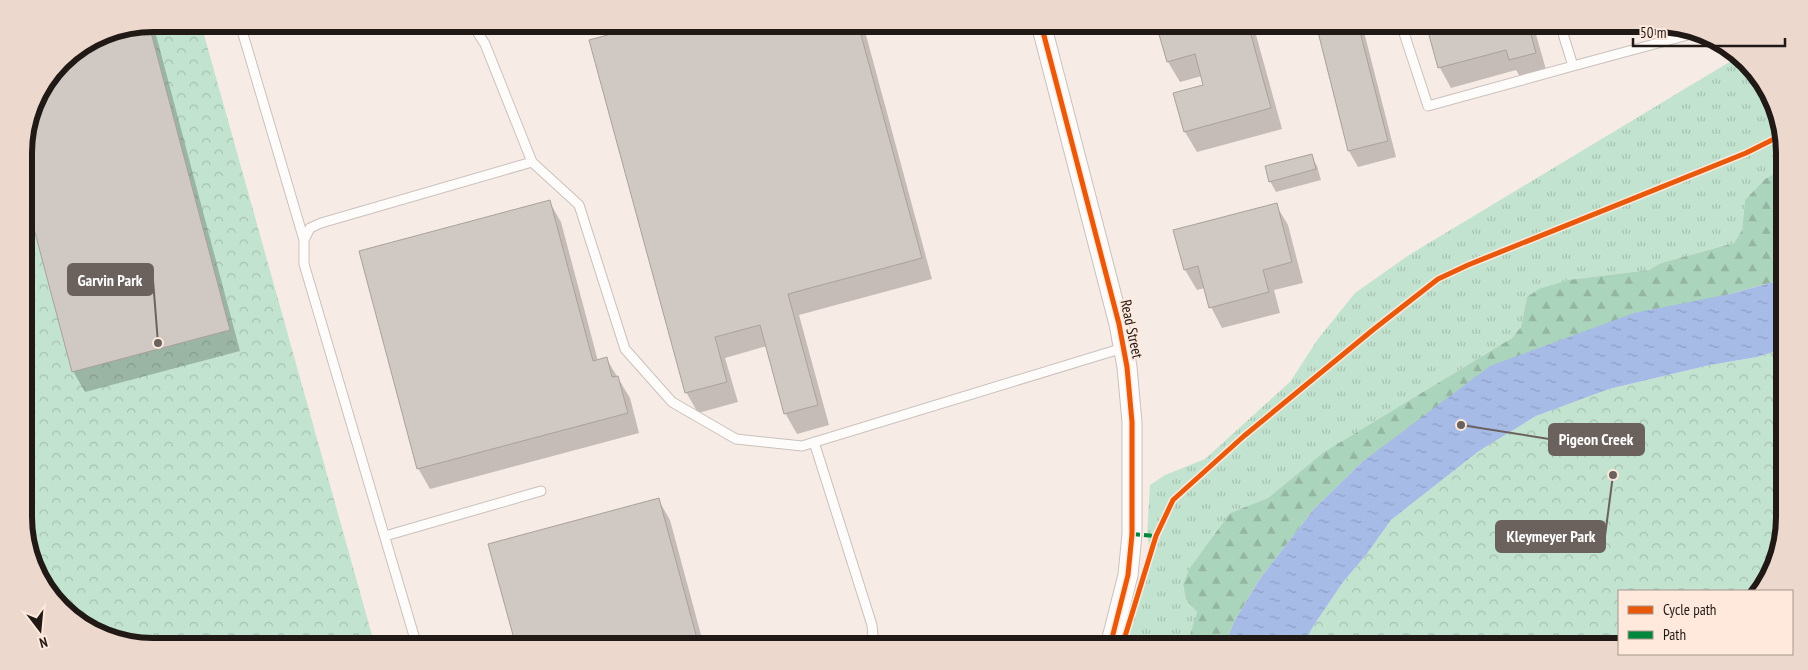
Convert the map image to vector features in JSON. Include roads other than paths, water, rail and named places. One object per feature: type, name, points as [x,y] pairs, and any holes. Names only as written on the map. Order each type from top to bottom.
[{"type":"street","name":"Read Street","points":[[1043,32],[1124,348],[1132,422],[1132,534],[1128,574],[1112,637]]},
{"type":"lane","points":[[242,32],[304,240],[304,264],[415,638]]},
{"type":"lane","points":[[477,32],[485,44],[532,162],[579,205],[625,349],[672,402],[736,439],[802,446],[1124,348]]},
{"type":"lane","points":[[1405,32],[1428,106],[1683,36]]},
{"type":"lane","points":[[1562,32],[1573,66]]},
{"type":"lane","points":[[304,240],[310,228],[321,223],[532,162]]},
{"type":"lane","points":[[814,442],[872,625],[873,638]]},
{"type":"lane","points":[[385,536],[541,491]]},
{"type":"water","points":[[1776,281],[1776,351],[1609,389],[1536,416],[1479,451],[1391,520],[1366,555],[1343,582],[1307,637],[1228,637],[1235,620],[1259,580],[1313,510],[1362,462],[1490,366],[1634,313],[1730,294]]},
{"type":"place","name":"Garvin Park","points":[[158,343]]},
{"type":"place","name":"Pigeon Creek","points":[[1461,425]]},
{"type":"place","name":"Kleymeyer Park","points":[[1613,475]]}]
